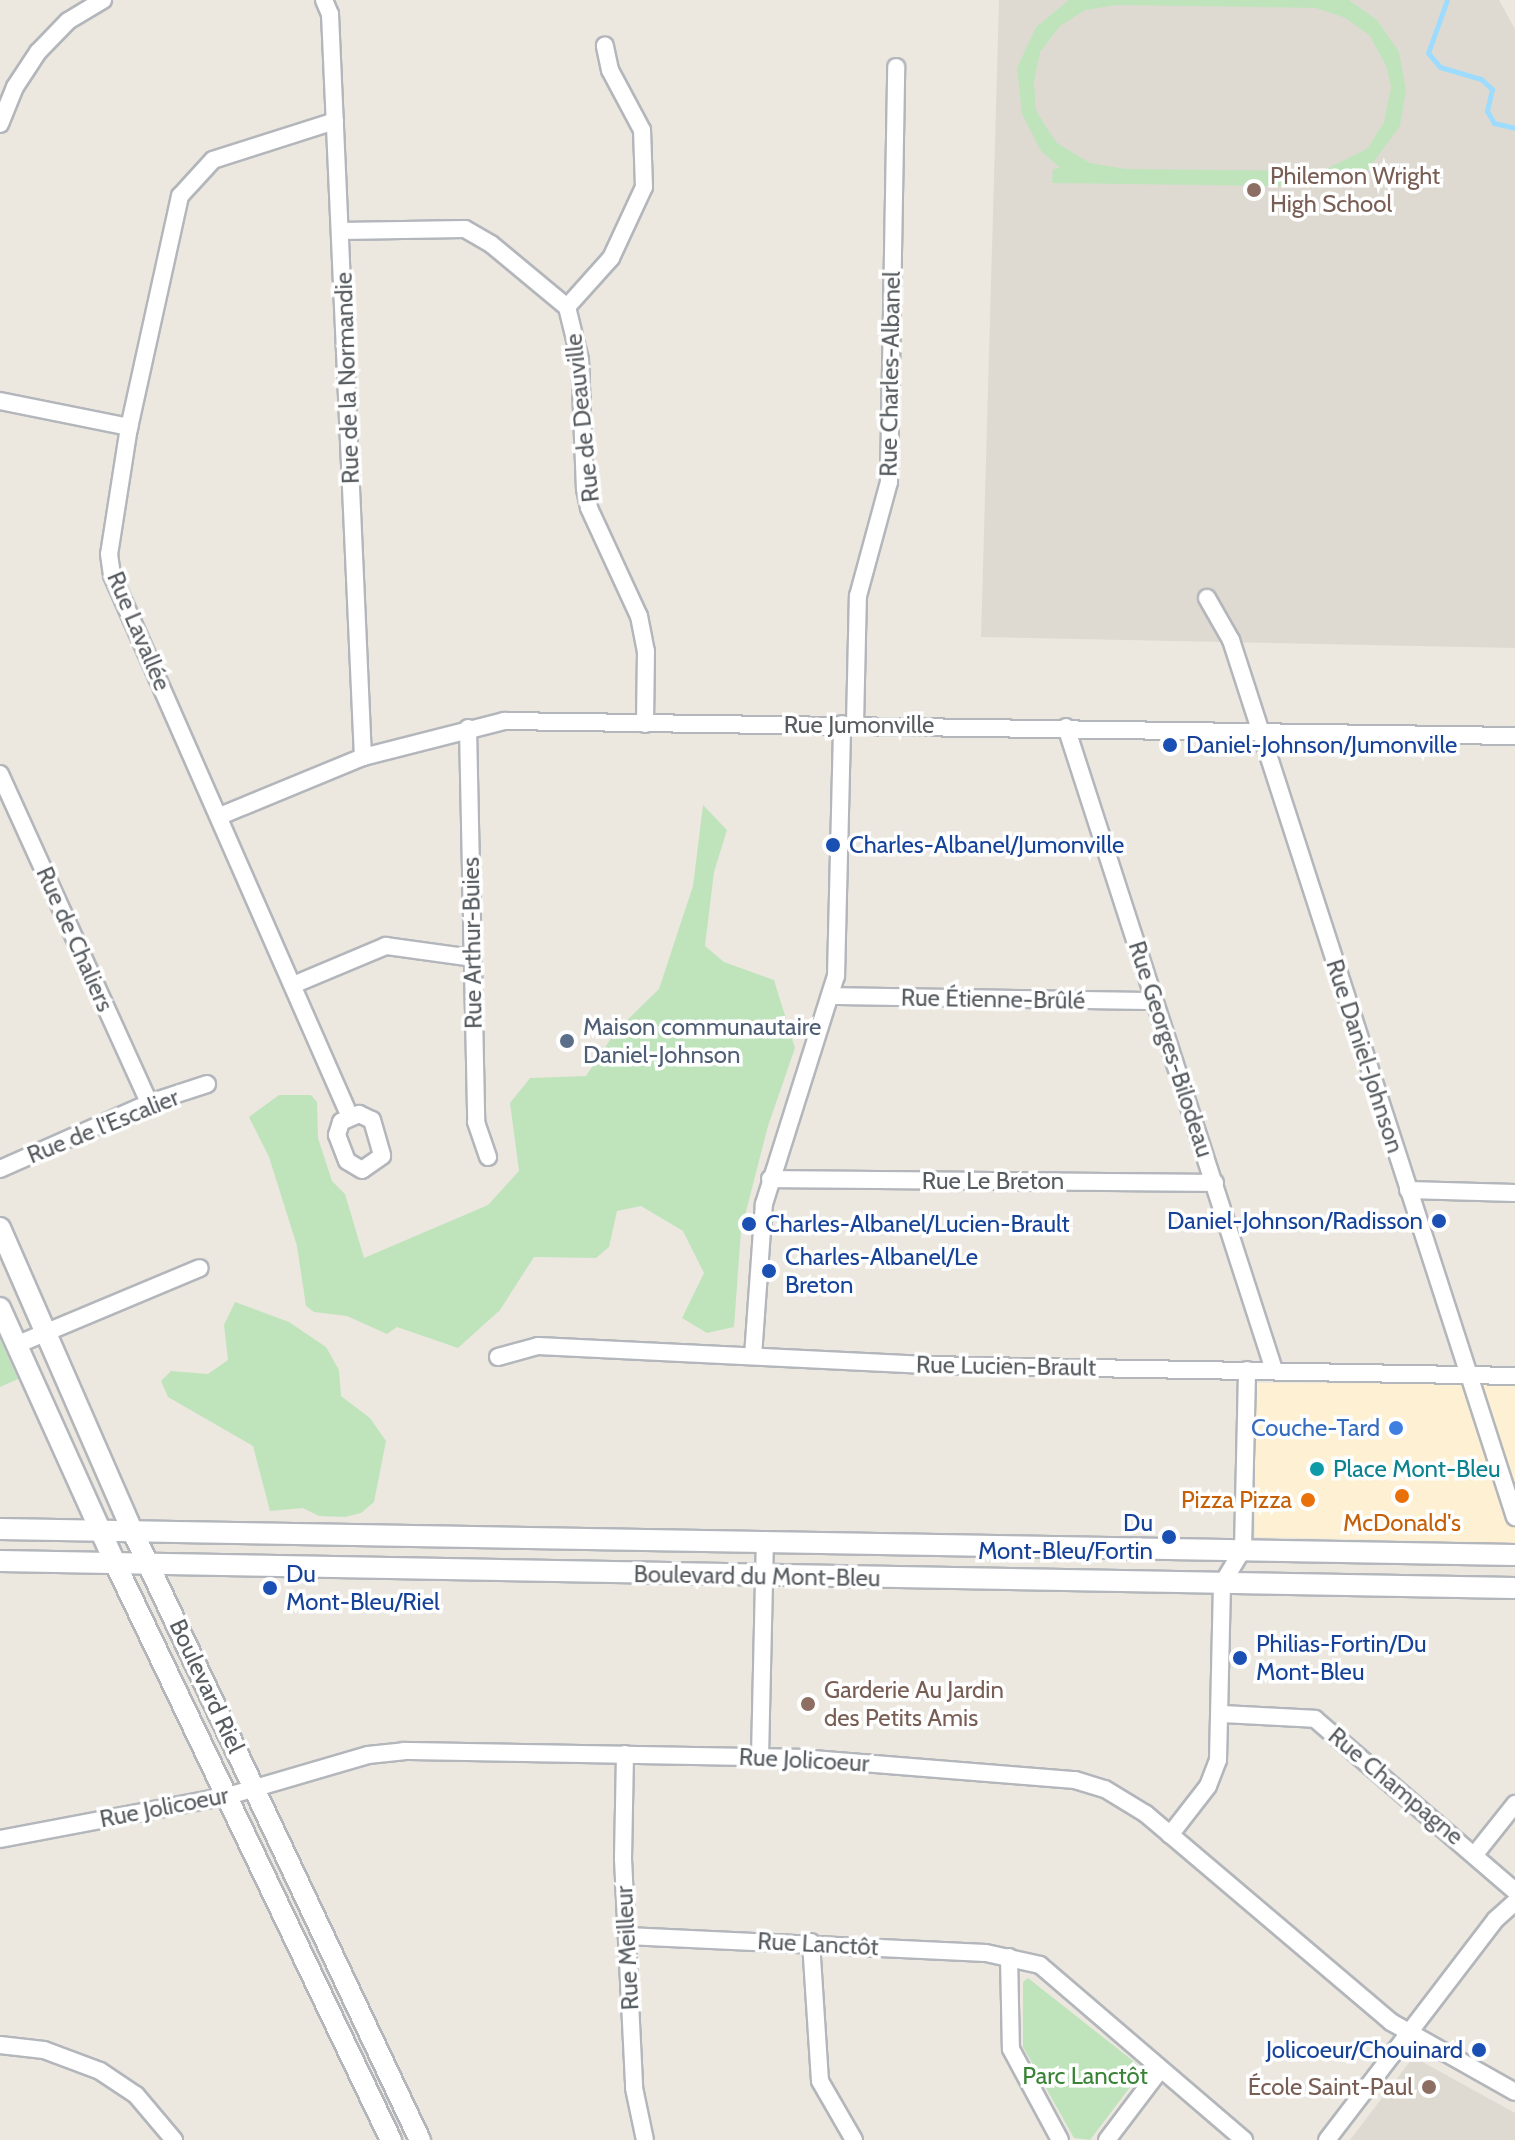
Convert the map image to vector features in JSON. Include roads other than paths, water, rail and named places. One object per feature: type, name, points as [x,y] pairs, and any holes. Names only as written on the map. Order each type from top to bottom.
[{"type":"street","points":[[0,124],[38,52],[68,21],[103,0]]},
{"type":"street","name":"Rue de la Normandie","points":[[324,0],[330,14],[363,757]]},
{"type":"street","points":[[567,307],[611,258],[644,187],[642,130],[610,70],[605,46]]},
{"type":"street","name":"Rue Charles-Albanel","points":[[753,1356],[757,1250],[770,1179],[831,996],[839,947],[848,724],[858,596],[889,482],[896,67]]},
{"type":"street","name":"Rue Lavallée","points":[[335,121],[213,160],[189,180],[175,213],[109,534],[112,575],[350,1117]]},
{"type":"street","name":"Rue de Deauville","points":[[340,231],[465,229],[491,244],[567,307],[580,360],[585,489],[639,616],[646,651],[645,724]]},
{"type":"street","points":[[0,401],[129,427]]},
{"type":"street","name":"Rue Daniel-Johnson","points":[[1207,598],[1231,640],[1515,1517]]},
{"type":"street","name":"Rue Jumonville","points":[[220,816],[363,757],[504,721],[1515,736]]},
{"type":"street","name":"Rue Georges-Bilodeau","points":[[1066,727],[1274,1370]]},
{"type":"street","name":"Rue Arthur-Buies","points":[[468,728],[476,1122],[488,1157]]},
{"type":"street","name":"Rue de Chaliers","points":[[0,774],[149,1103]]},
{"type":"street","points":[[293,985],[386,946],[473,958]]},
{"type":"street","name":"Rue Étienne-Brûlé","points":[[831,996],[1155,1001]]},
{"type":"street","name":"Rue de l'Escalier","points":[[0,1169],[149,1103],[207,1084]]},
{"type":"street","name":"Rue Le Breton","points":[[770,1179],[1215,1183]]},
{"type":"street","points":[[1408,1190],[1515,1193]]},
{"type":"street","name":"Boulevard Riel","points":[[0,1228],[132,1530],[420,2140]]},
{"type":"street","points":[[16,1345],[200,1268]]},
{"type":"street","name":"Boulevard Riel","points":[[0,1308],[99,1530],[391,2140]]},
{"type":"street","name":"Rue Lucien-Brault","points":[[498,1357],[538,1346],[941,1366],[1515,1376]]},
{"type":"street","points":[[1170,1835],[1215,1772],[1221,1714],[1222,1584],[1243,1549],[1247,1370]]},
{"type":"street","name":"Boulevard du Mont-Bleu","points":[[0,1529],[1515,1555]]},
{"type":"street","points":[[760,1757],[765,1540]]},
{"type":"street","points":[[1421,1587],[1422,1553]]},
{"type":"street","name":"Boulevard du Mont-Bleu","points":[[0,1561],[1515,1588]]},
{"type":"street","name":"Rue Champagne","points":[[1221,1714],[1315,1719],[1476,1853],[1515,1891]]},
{"type":"street","name":"Rue Jolicoeur","points":[[0,1839],[228,1796],[387,1752],[760,1757],[1075,1780],[1122,1799],[1170,1835],[1408,2034],[1515,2092]]},
{"type":"street","name":"Rue Meilleur","points":[[625,1754],[627,1936],[634,2088],[645,2140]]},
{"type":"street","name":"Rue Champagne","points":[[1476,1853],[1515,1804]]},
{"type":"street","points":[[1327,2140],[1495,1920],[1515,1902]]},
{"type":"street","name":"Rue Lanctôt","points":[[627,1936],[811,1942],[1009,1957],[1055,1976],[1244,2140]]},
{"type":"street","points":[[811,1942],[820,2081],[854,2140]]},
{"type":"street","points":[[1009,1957],[1011,2049],[1060,2140]]},
{"type":"street","points":[[0,2045],[44,2050],[100,2071],[136,2095],[174,2140]]},
{"type":"street","points":[[1107,2140],[1160,2070]]},
{"type":"waterway","points":[[1447,0],[1428,53],[1440,67],[1481,79],[1492,89],[1487,111],[1494,123],[1515,128]]},
{"type":"place","name":"Philemon Wright High School","points":[[1254,190]]},
{"type":"place","name":"Daniel-Johnson/Jumonville","points":[[1170,745]]},
{"type":"place","name":"Charles-Albanel/Jumonville","points":[[833,845]]},
{"type":"place","name":"Maison communautaire Daniel-Johnson","points":[[567,1041]]},
{"type":"place","name":"Daniel-Johnson/Radisson","points":[[1439,1221]]},
{"type":"place","name":"Charles-Albanel/Lucien-Brault","points":[[749,1224]]},
{"type":"place","name":"Charles-Albanel/Le Breton","points":[[769,1271]]},
{"type":"place","name":"Couche-Tard","points":[[1396,1428]]},
{"type":"place","name":"Place Mont-Bleu","points":[[1317,1469]]},
{"type":"place","name":"McDonald's","points":[[1402,1496]]},
{"type":"place","name":"Pizza Pizza","points":[[1308,1500]]},
{"type":"place","name":"Du Mont-Bleu/Fortin","points":[[1169,1537]]},
{"type":"place","name":"Du Mont-Bleu/Riel","points":[[270,1588]]},
{"type":"place","name":"Philias-Fortin/Du Mont-Bleu","points":[[1240,1658]]},
{"type":"place","name":"Garderie Au Jardin des Petits Amis","points":[[808,1704]]},
{"type":"place","name":"Jolicoeur/Chouinard","points":[[1479,2050]]},
{"type":"place","name":"École Saint-Paul","points":[[1429,2087]]},
{"type":"park label","name":"Parc Lanctôt","points":[[1085,2076]]}]
